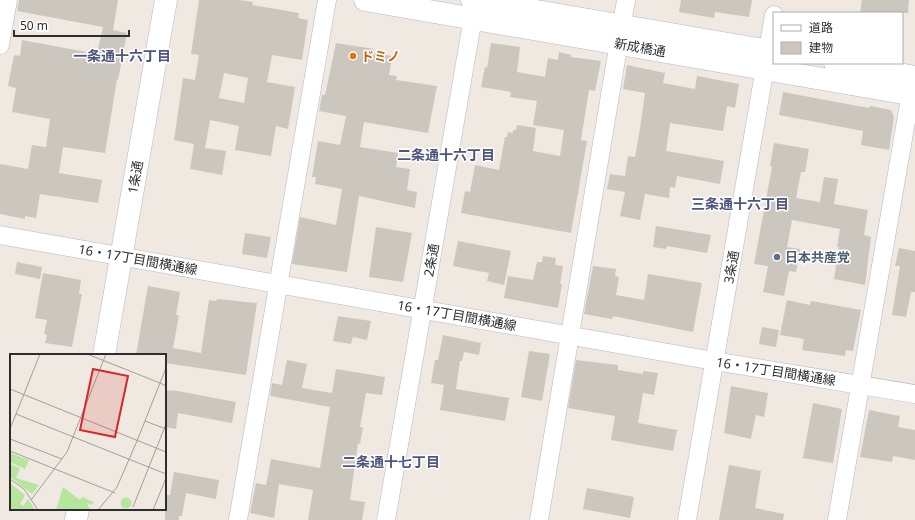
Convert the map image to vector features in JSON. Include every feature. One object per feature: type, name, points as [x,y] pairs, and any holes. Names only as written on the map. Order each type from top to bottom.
[{"type":"street","points":[[0,45],[8,0]]},
{"type":"street","name":"1条通","points":[[104,354],[166,0]]},
{"type":"street","points":[[238,520],[328,0]]},
{"type":"street","name":"新成橋通","points":[[365,0],[474,5],[620,34],[769,57]]},
{"type":"street","points":[[539,520],[626,0]]},
{"type":"street","name":"3条通","points":[[774,12],[777,0]]},
{"type":"street","name":"2条通","points":[[386,520],[474,5]]},
{"type":"street","name":"3条通","points":[[688,520],[714,361],[769,57],[773,23]]},
{"type":"street","name":"新成橋通","points":[[808,64],[914,83]]},
{"type":"street","points":[[837,520],[914,83],[839,64]]},
{"type":"street","name":"16・17丁目間横通線","points":[[0,235],[423,310],[569,334],[714,361],[915,394]]},
{"type":"street","points":[[76,520],[78,510]]},
{"type":"building","points":[[19,0],[118,0],[113,30],[127,33],[118,80],[117,79],[105,153],[63,147],[59,173],[102,180],[98,203],[40,194],[36,218],[25,216],[25,219],[0,214],[0,164],[28,169],[32,145],[46,147],[50,119],[12,112],[16,88],[8,86],[14,55],[20,56],[22,40],[97,54],[103,27],[17,11]]},
{"type":"building","points":[[199,0],[239,0],[253,2],[252,5],[299,13],[298,18],[308,20],[302,60],[272,55],[267,82],[295,87],[288,129],[276,126],[271,156],[235,150],[239,126],[210,120],[205,148],[226,151],[222,175],[190,169],[194,144],[174,140],[183,78],[195,80],[199,55],[191,54]],"holes":[[[224,73],[248,78],[244,103],[219,98]]]},
{"type":"building","points":[[681,0],[752,0],[749,17],[715,12],[714,18],[679,12]]},
{"type":"building","points":[[862,0],[909,0],[908,13],[860,12]]},
{"type":"building","points":[[336,43],[374,49],[374,53],[392,56],[389,75],[397,76],[396,80],[437,86],[428,133],[364,122],[360,147],[398,153],[396,167],[410,169],[407,190],[417,192],[415,208],[359,196],[347,272],[292,264],[300,217],[336,225],[342,189],[315,184],[316,177],[312,177],[318,141],[340,145],[346,116],[319,111],[322,95],[325,95]]},
{"type":"building","points":[[491,43],[520,47],[517,72],[545,77],[548,58],[558,60],[559,52],[571,55],[571,57],[601,61],[595,91],[589,90],[581,140],[587,141],[571,233],[461,213],[465,191],[470,192],[475,165],[499,170],[505,137],[507,137],[508,132],[513,133],[513,130],[516,130],[517,125],[536,128],[533,151],[560,156],[564,130],[533,125],[537,101],[510,97],[511,92],[481,87],[485,67],[487,68]]},
{"type":"building","points":[[627,65],[665,73],[663,83],[695,89],[697,76],[739,84],[735,108],[727,106],[723,131],[670,123],[666,151],[724,161],[720,184],[677,176],[675,188],[670,187],[669,198],[645,194],[640,220],[620,216],[625,192],[607,189],[610,174],[625,176],[628,156],[635,157],[640,128],[645,93],[623,89]]},
{"type":"building","points":[[783,92],[869,108],[870,106],[891,110],[894,117],[889,150],[861,145],[863,131],[779,115]]},
{"type":"building","points":[[774,143],[809,149],[805,172],[801,172],[796,198],[820,202],[824,177],[838,179],[834,204],[868,210],[864,235],[871,237],[865,285],[834,279],[840,229],[792,220],[787,247],[800,249],[796,272],[789,271],[784,296],[763,292],[768,266],[754,264],[772,167],[770,166]]},
{"type":"building","points":[[656,226],[711,235],[707,253],[667,246],[666,249],[653,247]]},
{"type":"building","points":[[376,227],[412,233],[403,282],[369,277]]},
{"type":"building","points":[[245,233],[271,237],[267,258],[242,254]]},
{"type":"building","points":[[458,241],[511,251],[504,285],[487,281],[489,273],[453,266]]},
{"type":"building","points":[[899,248],[915,251],[915,292],[911,292],[906,317],[892,315],[900,266],[895,266]]},
{"type":"building","points":[[543,256],[556,258],[555,265],[563,266],[558,308],[504,298],[508,276],[533,280],[537,262],[542,262]]},
{"type":"building","points":[[17,262],[42,267],[40,279],[15,274]]},
{"type":"building","points":[[593,266],[616,269],[615,276],[619,277],[616,295],[644,300],[648,274],[702,283],[693,332],[613,316],[612,319],[584,314]]},
{"type":"building","points":[[43,273],[81,280],[79,294],[82,294],[72,347],[45,343],[47,335],[44,334],[47,320],[35,318]]},
{"type":"building","points":[[148,286],[180,292],[176,315],[179,315],[173,348],[201,353],[209,300],[216,301],[217,299],[257,303],[246,375],[166,363],[166,354],[136,354]]},
{"type":"building","points":[[787,300],[810,305],[811,301],[861,310],[853,351],[846,350],[845,356],[802,350],[804,339],[780,335]]},
{"type":"building","points":[[338,316],[371,321],[367,340],[353,337],[351,344],[333,341]]},
{"type":"building","points":[[762,327],[779,330],[776,347],[759,344]]},
{"type":"building","points":[[443,335],[481,343],[479,355],[464,352],[462,361],[460,361],[456,389],[509,398],[505,421],[440,410],[444,385],[431,383],[435,360],[438,360]]},
{"type":"building","points":[[529,351],[550,354],[542,401],[521,397]]},
{"type":"building","points":[[287,360],[307,364],[302,388],[332,393],[336,369],[385,377],[382,395],[366,393],[360,427],[363,427],[360,444],[358,443],[350,500],[365,502],[362,520],[308,520],[313,490],[279,484],[274,518],[250,513],[256,483],[266,485],[271,459],[320,468],[330,407],[270,396],[272,383],[282,385]]},
{"type":"building","points":[[576,360],[618,365],[618,370],[643,374],[643,371],[658,373],[654,395],[643,393],[638,423],[677,430],[673,451],[611,440],[615,416],[568,408]]},
{"type":"building","points":[[731,386],[768,393],[764,417],[756,415],[751,439],[724,433]]},
{"type":"building","points":[[166,390],[236,402],[232,423],[178,413],[176,429],[166,427]]},
{"type":"building","points":[[813,403],[842,409],[833,463],[803,458]]},
{"type":"building","points":[[869,410],[900,416],[898,427],[915,430],[915,460],[893,456],[892,462],[860,457]]},
{"type":"building","points":[[729,465],[761,471],[755,508],[784,514],[783,520],[719,520]]},
{"type":"building","points":[[174,472],[219,480],[216,499],[186,493],[182,516],[179,516],[179,520],[165,520],[166,495],[170,495]]},
{"type":"building","points":[[587,488],[634,497],[630,518],[583,509]]},
{"type":"place","name":"ドミノ","points":[[353,56]]},
{"type":"place","name":"日本共産党","points":[[777,257]]},
{"type":"district","name":"一条通十六丁目","points":[[122,55]]},
{"type":"district","name":"二条通十六丁目","points":[[446,154]]},
{"type":"district","name":"三条通十六丁目","points":[[740,203]]},
{"type":"district","name":"二条通十七丁目","points":[[391,461]]}]
